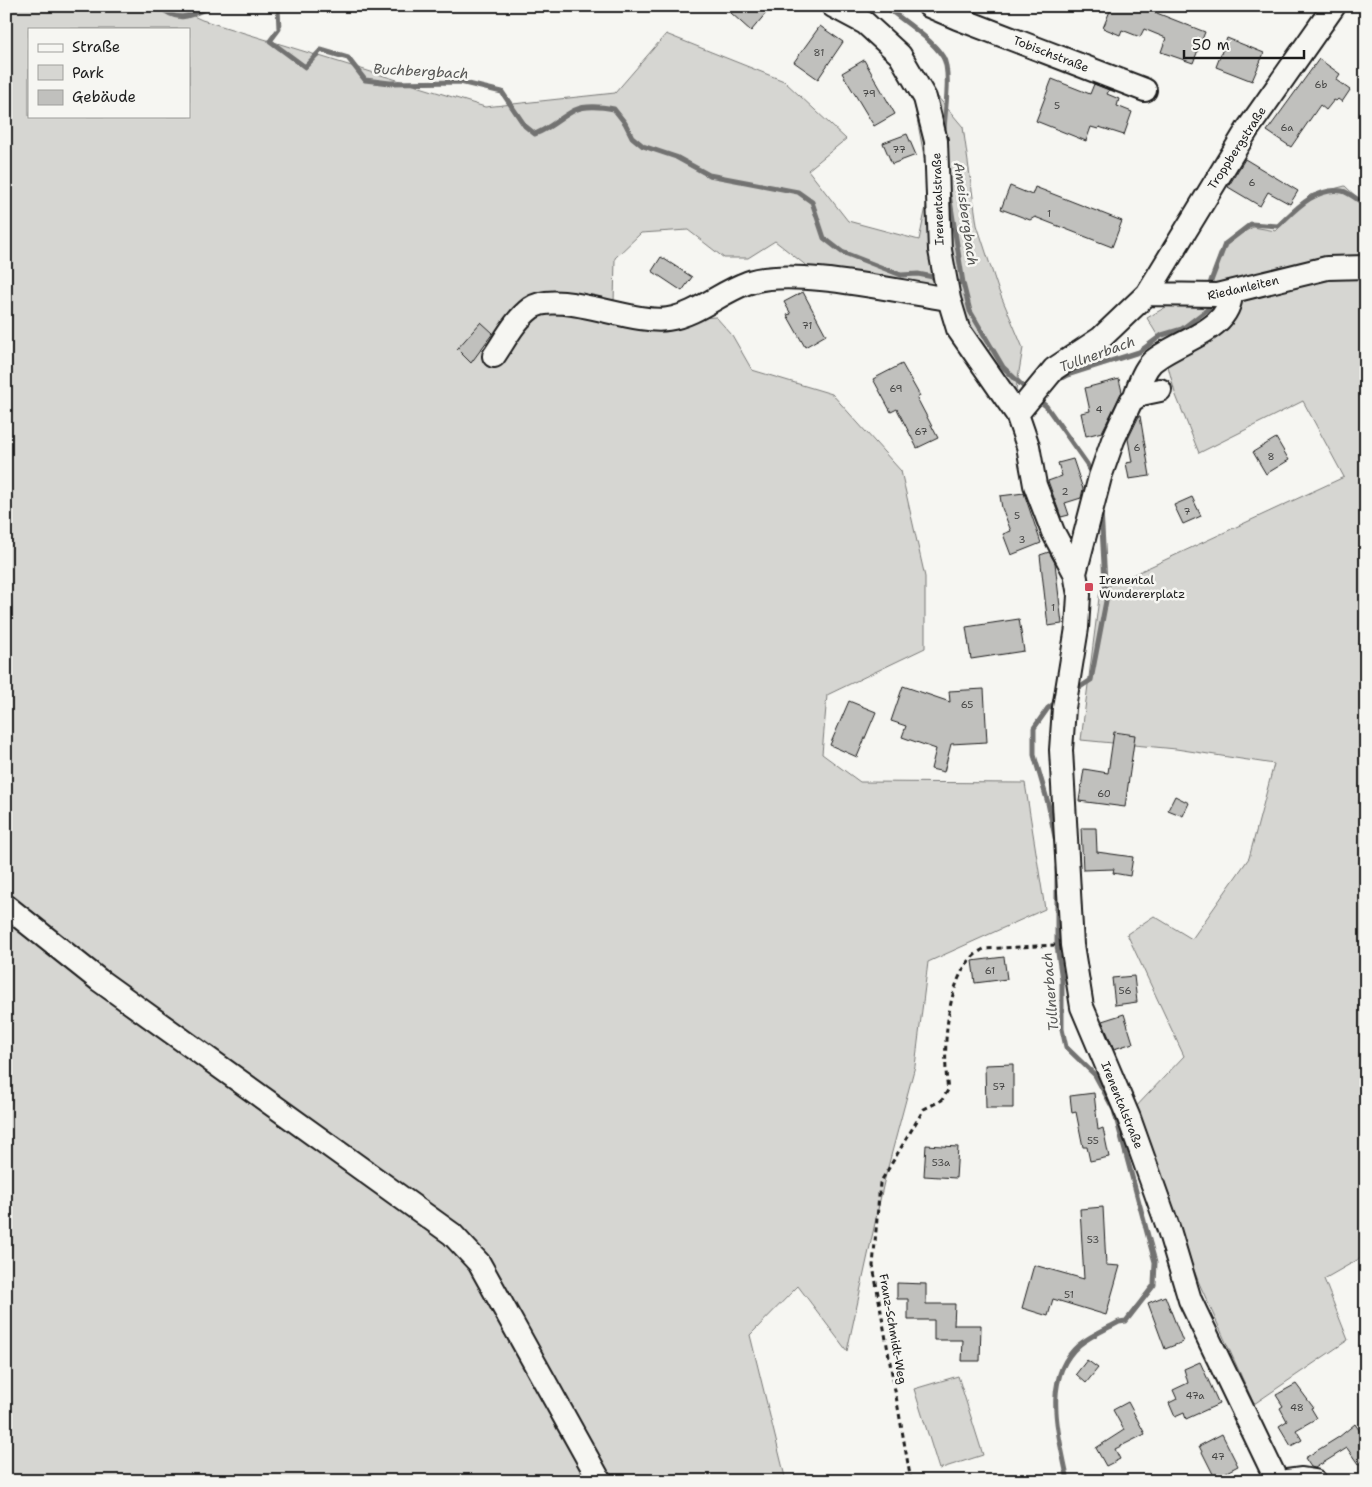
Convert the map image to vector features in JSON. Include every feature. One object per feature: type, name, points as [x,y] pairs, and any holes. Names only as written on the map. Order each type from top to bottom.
[{"type":"street","name":"Irenentalstraße","points":[[833,6],[865,23],[900,55],[925,98],[936,141],[940,250],[946,286],[958,329],[1021,408],[1035,485],[1052,532],[1075,573],[1080,595],[1070,678],[1064,708],[1062,750],[1072,945],[1082,1007],[1129,1118],[1169,1230],[1190,1300],[1277,1481]]},
{"type":"street","name":"Tobischstraße","points":[[929,6],[958,12],[1145,90]]},
{"type":"street","name":"Troppbergstraße","points":[[1147,294],[1247,130],[1334,6]]},
{"type":"street","name":"Riedanleiten","points":[[1147,294],[1217,295],[1327,268],[1366,267]]},
{"type":"street","points":[[494,356],[522,316],[533,307],[547,303],[578,305],[640,320],[667,320],[691,313],[746,283],[773,277],[851,284],[946,286]]},
{"type":"street","points":[[1021,408],[1054,369],[1101,338],[1147,294]]},
{"type":"street","points":[[1075,573],[1100,477],[1113,440],[1131,401],[1150,364],[1168,350],[1203,333],[1225,315],[1231,301],[1217,295]]},
{"type":"street","points":[[1135,396],[1160,390]]},
{"type":"street","points":[[6,906],[99,980],[452,1234],[479,1262],[600,1481]]},
{"type":"street","points":[[1287,1481],[1302,1479],[1315,1481]]},
{"type":"path","name":"Franz-Schmidt-Weg","points":[[911,1481],[873,1266],[880,1183],[924,1109],[942,1100],[948,1090],[944,1067],[950,1010],[964,966],[974,954],[984,949],[1046,945]]},
{"type":"green space","points":[[6,6],[172,6],[202,20],[485,107],[615,93],[666,34],[784,81],[846,139],[808,170],[848,221],[919,240],[930,188],[915,108],[937,96],[963,127],[977,225],[998,289],[1023,348],[1011,419],[932,288],[808,267],[775,241],[748,258],[724,258],[688,230],[641,233],[615,258],[614,303],[677,319],[716,317],[732,335],[752,370],[832,394],[901,471],[925,577],[925,648],[827,695],[822,754],[860,782],[1025,783],[1045,909],[928,962],[915,1066],[884,1182],[847,1351],[798,1286],[750,1335],[786,1481],[6,1481]]},
{"type":"green space","points":[[1345,186],[1366,206],[1366,1255],[1324,1279],[1348,1340],[1254,1404],[1199,1283],[1132,1111],[1184,1056],[1127,934],[1154,916],[1192,939],[1249,858],[1274,764],[1176,749],[1081,740],[1100,590],[1344,477],[1303,401],[1199,453],[1175,393],[1162,343],[1147,318],[1212,280],[1226,242],[1253,227],[1276,231],[1310,195]]},
{"type":"green space","points":[[958,1376],[983,1455],[939,1469],[914,1389]]},
{"type":"building","points":[[738,6],[772,6],[751,31],[731,13]]},
{"type":"building","points":[[1112,6],[1139,6],[1205,32],[1193,63],[1161,52],[1166,38],[1144,29],[1140,37],[1122,30],[1120,35],[1103,28]]},
{"type":"building","points":[[820,26],[843,42],[818,79],[794,62]]},
{"type":"building","points":[[1227,38],[1264,53],[1252,81],[1216,67]]},
{"type":"building","points":[[1319,59],[1340,74],[1336,80],[1350,90],[1342,102],[1338,99],[1334,100],[1326,110],[1320,105],[1291,147],[1267,131]]},
{"type":"building","points":[[864,60],[895,114],[874,126],[842,73]]},
{"type":"building","points":[[1052,79],[1090,94],[1094,84],[1109,90],[1107,94],[1119,99],[1117,106],[1132,112],[1124,135],[1099,127],[1098,129],[1091,127],[1086,141],[1036,121]]},
{"type":"building","points":[[907,134],[916,155],[892,164],[883,143]]},
{"type":"building","points":[[1245,159],[1298,191],[1290,204],[1268,192],[1260,206],[1228,187]]},
{"type":"building","points":[[1010,186],[1032,195],[1035,187],[1122,221],[1112,247],[1035,217],[1030,220],[1001,209]]},
{"type":"building","points":[[661,257],[692,277],[682,291],[652,271]]},
{"type":"building","points":[[803,292],[826,335],[805,347],[787,315],[791,314],[784,302]]},
{"type":"building","points":[[481,322],[493,333],[471,363],[457,349]]},
{"type":"building","points":[[902,364],[920,396],[917,398],[938,438],[917,448],[897,409],[891,412],[873,379]]},
{"type":"building","points":[[1119,379],[1122,392],[1102,432],[1086,436],[1081,413],[1090,411],[1085,388]]},
{"type":"building","points":[[1139,416],[1150,476],[1129,479],[1126,463],[1132,462],[1128,439]]},
{"type":"building","points":[[1276,438],[1289,460],[1266,474],[1253,452]]},
{"type":"building","points":[[1073,459],[1083,489],[1081,498],[1065,503],[1069,515],[1061,517],[1048,481],[1062,476],[1058,463]]},
{"type":"building","points":[[1024,493],[1041,543],[1011,555],[1003,534],[1011,531],[1002,508],[1000,496]]},
{"type":"building","points":[[1192,497],[1201,516],[1183,524],[1174,505]]},
{"type":"building","points":[[1049,552],[1055,563],[1062,624],[1048,626],[1040,555]]},
{"type":"building","points":[[1019,619],[1024,651],[971,659],[966,627]]},
{"type":"building","points":[[903,686],[950,702],[949,691],[984,689],[987,742],[951,744],[944,772],[931,769],[936,749],[902,737],[906,726],[891,721]]},
{"type":"building","points":[[849,701],[876,712],[857,757],[830,745]]},
{"type":"building","points":[[1114,732],[1135,735],[1125,807],[1079,801],[1084,769],[1108,773]]},
{"type":"building","points":[[1175,796],[1189,803],[1183,816],[1168,810]]},
{"type":"building","points":[[1081,828],[1096,828],[1097,852],[1133,857],[1130,876],[1113,873],[1114,869],[1083,870]]},
{"type":"building","points":[[1004,957],[1007,979],[975,983],[972,961]]},
{"type":"building","points":[[1134,976],[1137,1002],[1115,1005],[1112,978]]},
{"type":"building","points":[[1124,1014],[1133,1043],[1114,1049],[1102,1021]]},
{"type":"building","points":[[1013,1064],[1013,1108],[986,1108],[985,1065]]},
{"type":"building","points":[[1094,1093],[1098,1130],[1103,1128],[1109,1157],[1090,1161],[1087,1147],[1083,1147],[1076,1112],[1072,1113],[1070,1096]]},
{"type":"building","points":[[926,1145],[958,1147],[956,1178],[924,1176]]},
{"type":"building","points":[[1103,1207],[1106,1265],[1120,1266],[1106,1315],[1053,1299],[1048,1316],[1022,1308],[1034,1265],[1084,1279],[1080,1209]]},
{"type":"building","points":[[897,1283],[926,1284],[926,1304],[955,1304],[954,1325],[981,1325],[980,1361],[962,1361],[963,1340],[934,1340],[934,1320],[908,1320],[908,1299],[897,1299]]},
{"type":"building","points":[[1165,1296],[1183,1342],[1165,1349],[1148,1303]]},
{"type":"building","points":[[1087,1360],[1098,1368],[1086,1383],[1076,1374]]},
{"type":"building","points":[[1200,1362],[1219,1404],[1186,1419],[1184,1413],[1175,1417],[1169,1403],[1177,1399],[1173,1390],[1188,1383],[1184,1369]]},
{"type":"building","points":[[1296,1384],[1313,1407],[1311,1408],[1317,1418],[1296,1430],[1302,1440],[1291,1446],[1279,1426],[1287,1421],[1280,1408],[1283,1406],[1276,1395]]},
{"type":"building","points":[[1128,1402],[1145,1434],[1115,1449],[1120,1459],[1106,1466],[1096,1448],[1124,1430],[1113,1410]]},
{"type":"building","points":[[1355,1424],[1366,1440],[1366,1459],[1358,1464],[1347,1448],[1315,1468],[1311,1467],[1305,1458],[1339,1437]]},
{"type":"building","points":[[1222,1434],[1238,1466],[1215,1478],[1199,1446]]},
{"type":"waterway","name":"Buchbergbach","points":[[159,6],[166,12],[178,17],[197,13],[211,6]]},
{"type":"waterway","name":"Buchbergbach","points":[[276,6],[278,8],[279,29],[270,41],[305,67],[321,50],[348,58],[365,80],[390,83],[460,82],[502,92],[525,126],[535,134],[579,108],[614,109],[625,123],[632,137],[643,146],[676,157],[709,175],[798,192],[812,202],[824,238],[842,252],[901,275],[918,274],[938,278]]},
{"type":"waterway","name":"Ameisbergbach","points":[[885,6],[924,36],[943,57],[947,73],[944,133]]},
{"type":"waterway","name":"Tullnerbach","points":[[1211,288],[1211,281],[1225,244],[1251,224],[1278,226],[1306,201],[1314,196],[1332,191],[1345,192],[1366,205]]},
{"type":"waterway","name":"Ameisbergbach","points":[[949,194],[963,283],[970,311],[1003,367],[1028,391]]},
{"type":"waterway","name":"Buchbergbach","points":[[951,281],[963,283]]},
{"type":"waterway","name":"Tullnerbach","points":[[1056,381],[1067,375],[1139,352],[1162,335],[1182,329],[1211,307],[1211,299]]},
{"type":"waterway","name":"Tullnerbach","points":[[1037,399],[1046,406],[1087,464],[1092,477]]},
{"type":"waterway","name":"Tullnerbach","points":[[1074,691],[1091,680],[1106,601],[1101,509]]},
{"type":"waterway","name":"Tullnerbach","points":[[1056,842],[1048,803],[1034,755],[1034,728],[1048,708],[1058,701]]},
{"type":"waterway","name":"Tullnerbach","points":[[1057,868],[1057,946],[1062,980],[1062,1029],[1066,1047],[1095,1075],[1114,1110],[1155,1262],[1154,1285],[1126,1321],[1119,1322],[1079,1345],[1067,1359],[1060,1375],[1056,1392],[1056,1410],[1068,1481]]},
{"type":"place","name":"Irenental Wundererplatz","points":[[1089,587]]}]
